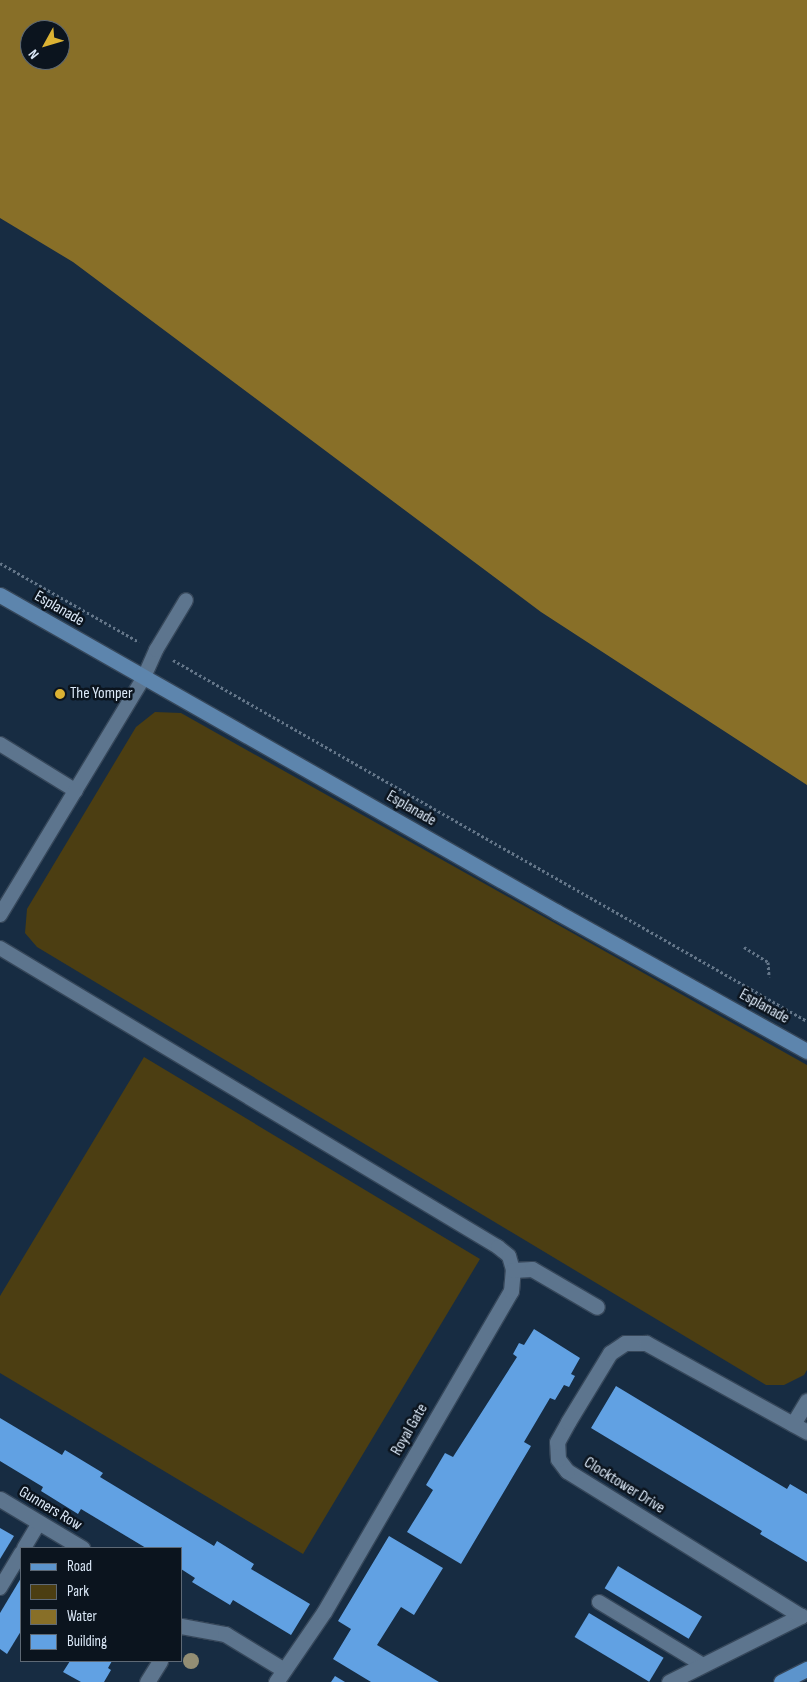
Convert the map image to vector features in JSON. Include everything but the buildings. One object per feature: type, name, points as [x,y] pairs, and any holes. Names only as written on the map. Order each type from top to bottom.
[{"type":"main road","points":[[781,1682],[807,1669]]},
{"type":"street","name":"Esplanade","points":[[0,595],[807,1051]]},
{"type":"street","points":[[513,1270],[532,1269],[597,1307]]},
{"type":"street","name":"Royal Gate","points":[[280,1676],[324,1612],[511,1291],[513,1270]]},
{"type":"street","name":"Clocktower Drive","points":[[804,1615],[567,1472],[558,1459],[557,1442],[610,1354],[625,1343],[646,1344],[807,1432]]},
{"type":"street","points":[[793,1424],[807,1401]]},
{"type":"street","name":"Gunners Row","points":[[0,1499],[80,1547]]},
{"type":"street","name":"Clocktower Drive","points":[[669,1682],[804,1615]]},
{"type":"street","points":[[182,1626],[225,1634],[280,1676]]},
{"type":"street","points":[[147,1682],[159,1662]]},
{"type":"lane","points":[[0,915],[144,677],[156,650],[186,600]]},
{"type":"lane","points":[[0,744],[76,791]]},
{"type":"lane","points":[[0,948],[498,1247],[509,1256],[513,1270]]},
{"type":"lane","points":[[25,1547],[39,1523]]},
{"type":"lane","points":[[0,1588],[20,1555]]},
{"type":"lane","points":[[598,1602],[703,1665]]},
{"type":"path","points":[[0,562],[807,1021]]},
{"type":"path","points":[[744,947],[768,962],[769,976]]},
{"type":"green space","points":[[155,712],[181,713],[807,1065],[807,1370],[804,1375],[784,1385],[766,1385],[37,947],[25,933],[27,909],[136,727]]},
{"type":"green space","points":[[144,1057],[480,1259],[303,1554],[0,1373],[0,1296]]},
{"type":"water","points":[[0,0],[807,0],[807,785],[541,612],[73,262],[0,218]]},
{"type":"place","name":"The Yomper","points":[[60,694]]}]
